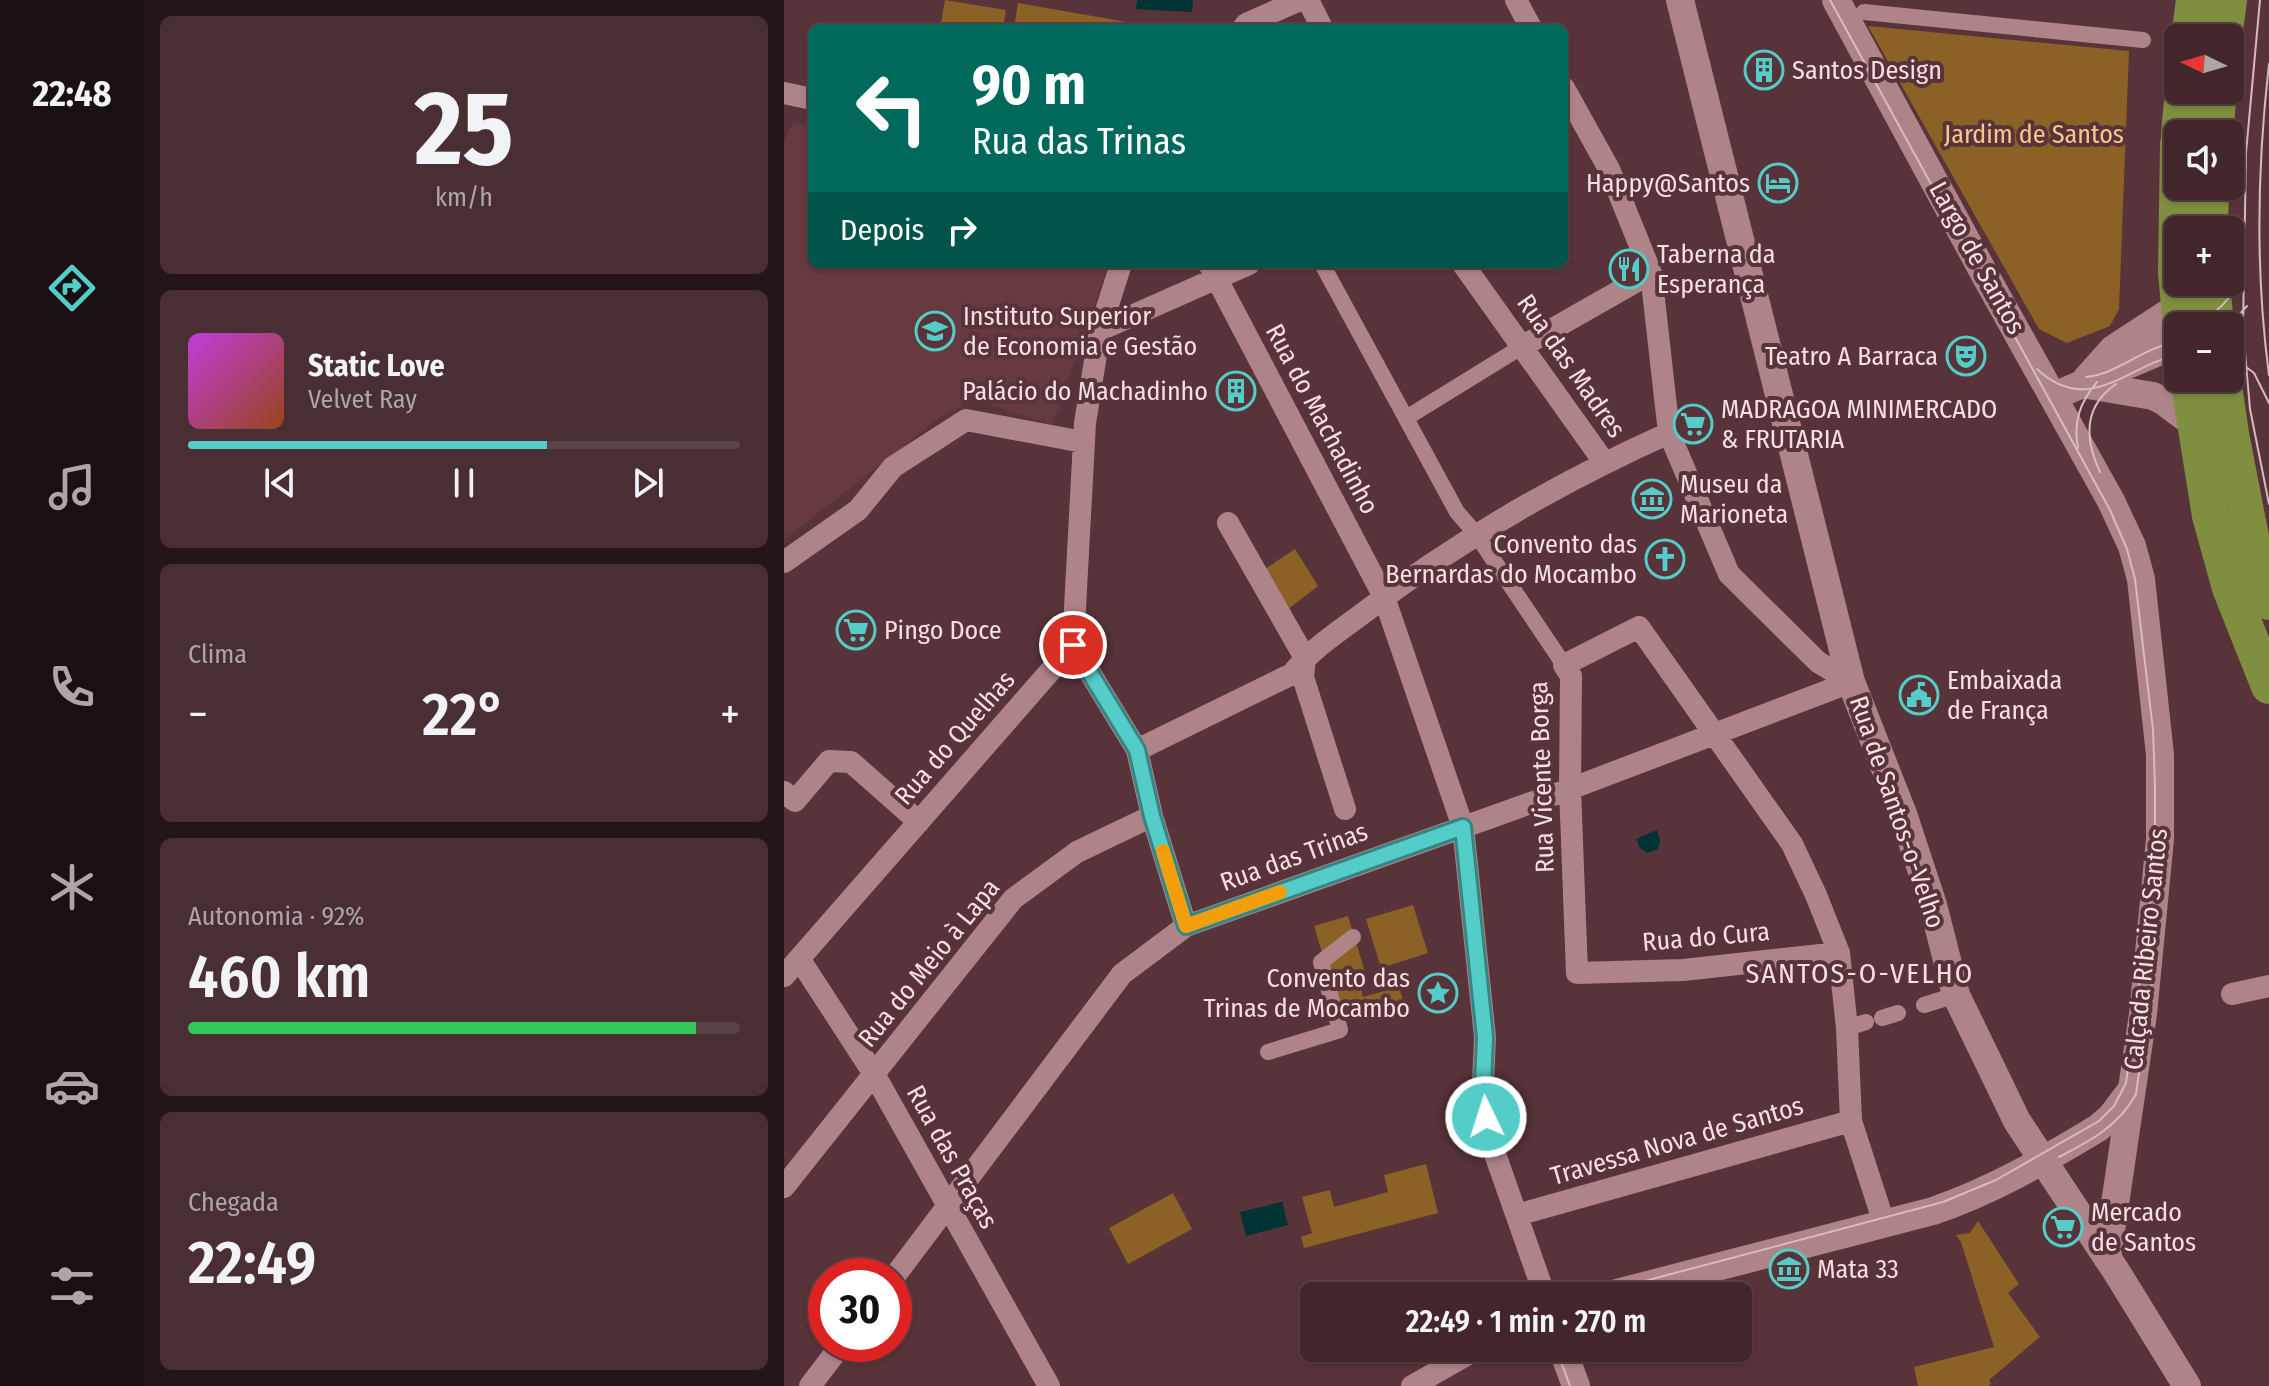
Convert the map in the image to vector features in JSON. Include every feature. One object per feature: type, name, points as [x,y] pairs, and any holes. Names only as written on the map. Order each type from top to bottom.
[{"type":"main road","points":[[2191,24],[2194,0]]},
{"type":"main road","points":[[2226,24],[2229,0]]},
{"type":"main road","points":[[2176,200],[2175,218],[2195,312]]},
{"type":"main road","points":[[2190,392],[2210,516],[2230,588],[2269,686]]},
{"type":"main road","points":[[2225,392],[2259,578],[2269,602]]},
{"type":"street","points":[[1251,24],[1300,0]]},
{"type":"street","points":[[1308,0],[1320,24]]},
{"type":"street","points":[[1516,0],[1529,24]]},
{"type":"street","name":"Rua de Santos-o-Velho","points":[[1680,0],[1851,682],[1908,829],[1933,905],[1956,995],[2017,1121],[2187,1386]]},
{"type":"street","name":"Largo de Santos","points":[[1836,0],[2054,396]]},
{"type":"street","points":[[1864,12],[2143,40]]},
{"type":"street","points":[[784,93],[808,98]]},
{"type":"street","points":[[1568,95],[1609,169],[1651,273],[1669,433],[1729,574],[1818,662],[1851,682]]},
{"type":"street","points":[[1120,268],[1100,330],[1083,442],[1073,645],[1137,750],[1152,816],[1186,926]]},
{"type":"street","name":"Rua Vicente Borga","points":[[1324,268],[1457,512],[1476,534],[1571,676],[1570,789],[1577,973]]},
{"type":"street","name":"Rua das Madres","points":[[1466,268],[1604,462]]},
{"type":"street","points":[[1100,330],[1213,271]]},
{"type":"street","name":"Rua do Machadinho","points":[[1213,271],[1384,597],[1463,827],[1485,1037],[1483,1084],[1489,1137],[1540,1282]]},
{"type":"street","points":[[1406,418],[1651,273]]},
{"type":"street","points":[[2054,396],[2081,384],[2113,349],[2164,329]]},
{"type":"street","points":[[2081,384],[2153,396],[2194,424]]},
{"type":"street","name":"Calçada Ribeiro Santos","points":[[2054,396],[2117,511],[2132,546],[2141,579],[2160,755],[2160,839],[2152,938],[2107,1258]]},
{"type":"street","points":[[784,562],[858,510],[893,467],[966,420],[1083,442]]},
{"type":"street","points":[[1137,750],[1304,668],[1384,597],[1476,534],[1604,462],[1669,433]]},
{"type":"street","points":[[1228,523],[1304,668],[1345,809]]},
{"type":"street","points":[[1564,665],[1639,627],[1792,844],[1839,953],[1873,1020],[1851,1121],[1884,1223]]},
{"type":"street","name":"Rua do Quelhas","points":[[792,968],[1073,645]]},
{"type":"street","name":"Rua das Trinas","points":[[908,1258],[1122,974],[1186,926],[1570,789],[1851,682]]},
{"type":"street","points":[[784,792],[795,801],[829,761],[851,762],[919,822]]},
{"type":"street","name":"Rua do Meio à Lapa","points":[[784,1187],[1013,899],[1077,852],[1152,816]]},
{"type":"street","points":[[1268,1052],[1340,1030],[1321,962],[1353,937]]},
{"type":"street","name":"Rua do Cura","points":[[1577,973],[1683,970],[1839,953]]},
{"type":"street","name":"Rua das Praças","points":[[792,968],[874,1074],[1049,1386]]},
{"type":"street","points":[[2232,994],[2269,986]]},
{"type":"street","points":[[1924,1005],[1956,995]]},
{"type":"street","points":[[1659,1282],[1969,1199],[1995,1188],[2098,1128],[2111,1117],[2130,1092]]},
{"type":"street","name":"Travessa Nova de Santos","points":[[1517,1215],[1851,1121]]},
{"type":"street","points":[[810,1386],[828,1362]]},
{"type":"street","points":[[1412,1386],[1454,1362]]},
{"type":"street","points":[[1567,1362],[1576,1386]]},
{"type":"shaded area","name":"Instituto Superior de Economia e Gestão","points":[[792,123],[808,125],[808,268],[1108,268],[1052,425],[972,399],[937,420],[784,540],[784,142]]},
{"type":"green space","points":[[945,0],[1006,10],[1004,24],[941,24]]},
{"type":"green space","points":[[1018,3],[1138,24],[1015,24]]},
{"type":"green space","name":"Jardim de Santos","points":[[1868,26],[2129,51],[2119,309],[2110,326],[2067,343],[2039,329]]},
{"type":"green space","points":[[1295,549],[1318,586],[1287,610],[1265,569]]},
{"type":"green space","points":[[1413,905],[1428,953],[1381,968],[1366,919]]},
{"type":"green space","points":[[1348,916],[1365,972],[1357,975],[1363,997],[1399,987],[1403,1000],[1342,1018],[1314,926]]},
{"type":"green space","points":[[1426,1164],[1438,1213],[1304,1248],[1301,1237],[1312,1233],[1302,1197],[1330,1190],[1334,1207],[1388,1192],[1384,1175]]},
{"type":"green space","points":[[1173,1193],[1192,1229],[1128,1264],[1109,1228]]},
{"type":"green space","points":[[1978,1221],[2019,1284],[2008,1293],[2040,1337],[1989,1380],[1991,1384],[1988,1386],[1918,1386],[1914,1367],[1994,1347],[1961,1242],[1956,1235],[1970,1233]]},
{"type":"water","points":[[1137,0],[1193,0],[1192,12],[1136,9]]},
{"type":"water","points":[[1657,830],[1660,840],[1658,849],[1647,853],[1640,848],[1636,839]]},
{"type":"water","points":[[1282,1202],[1288,1225],[1246,1236],[1240,1212]]},
{"type":"tram line","points":[[1641,1282],[1943,1202],[1996,1180],[2099,1121],[2114,1106],[2126,1083],[2150,905],[2155,838],[2153,730],[2135,579],[2127,549],[2110,510],[1830,0]]},
{"type":"tram line","points":[[2260,0],[2246,153],[2243,329],[2250,409],[2269,504]]},
{"type":"tram line","points":[[2269,64],[2259,219],[2261,297],[2269,375]]},
{"type":"tram line","points":[[2214,312],[2230,296]]},
{"type":"tram line","points":[[2242,312],[2247,306]]},
{"type":"tram line","points":[[2086,377],[2110,371],[2164,346]]},
{"type":"tram line","points":[[2037,369],[2056,383],[2074,389],[2092,388],[2109,384],[2164,359]]},
{"type":"tram line","points":[[2244,366],[2254,373],[2269,403]]},
{"type":"tram line","points":[[2078,448],[2076,430],[2079,413],[2097,382]]},
{"type":"tram line","points":[[2100,472],[2091,447],[2090,424],[2098,402],[2116,384]]},
{"type":"tram line","points":[[2059,1157],[2112,1124],[2136,1094],[2153,973]]},
{"type":"tram line","points":[[1561,1362],[1570,1386]]},
{"type":"slow traffic","points":[[1163,851],[1186,926],[1280,892]]},
{"type":"place","name":"Santos Design","points":[[1764,70]]},
{"type":"place","name":"Happy@Santos","points":[[1778,183]]},
{"type":"place","name":"Taberna da Esperança","points":[[1629,269]]},
{"type":"place","name":"Instituto Superior de Economia e Gestão","points":[[935,331]]},
{"type":"place","name":"Teatro A Barraca","points":[[1966,356]]},
{"type":"place","name":"Palácio do Machadinho","points":[[1236,391]]},
{"type":"place","name":"MADRAGOA MINIMERCADO & FRUTARIA","points":[[1693,424]]},
{"type":"place","name":"Museu da Marioneta","points":[[1652,499]]},
{"type":"place","name":"Convento das Bernardas do Mocambo","points":[[1665,559]]},
{"type":"place","name":"Pingo Doce","points":[[856,630]]},
{"type":"place","name":"Embaixada de França","points":[[1919,695]]},
{"type":"place","name":"Convento das Trinas de Mocambo","points":[[1438,993]]},
{"type":"place","name":"Mercado de Santos","points":[[2063,1227]]},
{"type":"place","name":"Mata 33","points":[[1789,1269]]},
{"type":"district","name":"SANTOS-O-VELHO","points":[[1860,973]]},
{"type":"route","points":[[1073,645],[1137,750],[1152,816],[1186,926],[1463,827],[1485,1037],[1483,1084],[1486,1117]]}]
